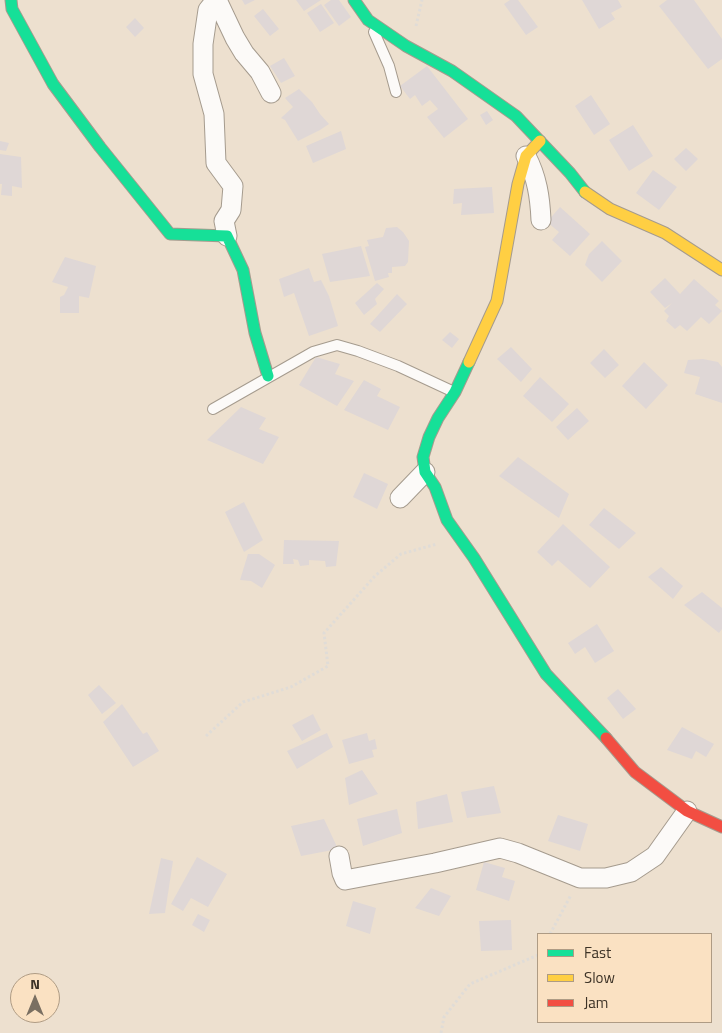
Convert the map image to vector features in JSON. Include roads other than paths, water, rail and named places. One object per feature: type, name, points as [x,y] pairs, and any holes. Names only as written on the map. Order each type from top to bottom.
[{"type":"street","points":[[11,0],[12,9],[53,84],[100,147],[170,234],[227,236]]},
{"type":"street","points":[[268,376],[255,333],[243,270],[227,236],[224,221],[232,210],[233,186],[216,163],[214,114],[203,74],[203,44],[208,10],[217,0],[240,45],[260,72],[271,93]]},
{"type":"street","points":[[354,0],[368,20],[406,46],[452,71],[516,116],[586,192],[610,209],[665,233],[722,270]]},
{"type":"street","points":[[540,141],[526,156],[518,184],[497,301],[455,392],[438,418],[429,437],[423,457],[425,472],[435,487],[447,520],[513,619],[546,674],[585,714],[635,772],[687,811],[722,827]]},
{"type":"street","points":[[526,156],[533,169],[538,186],[541,220]]},
{"type":"street","points":[[400,498],[425,472]]},
{"type":"street","points":[[339,856],[345,880],[435,863],[500,848],[518,853],[580,878],[606,878],[631,872],[655,856],[687,811]]},
{"type":"lane","points":[[368,20],[389,66],[396,92]]},
{"type":"lane","points":[[213,409],[313,352],[337,345],[398,366],[455,392]]}]
